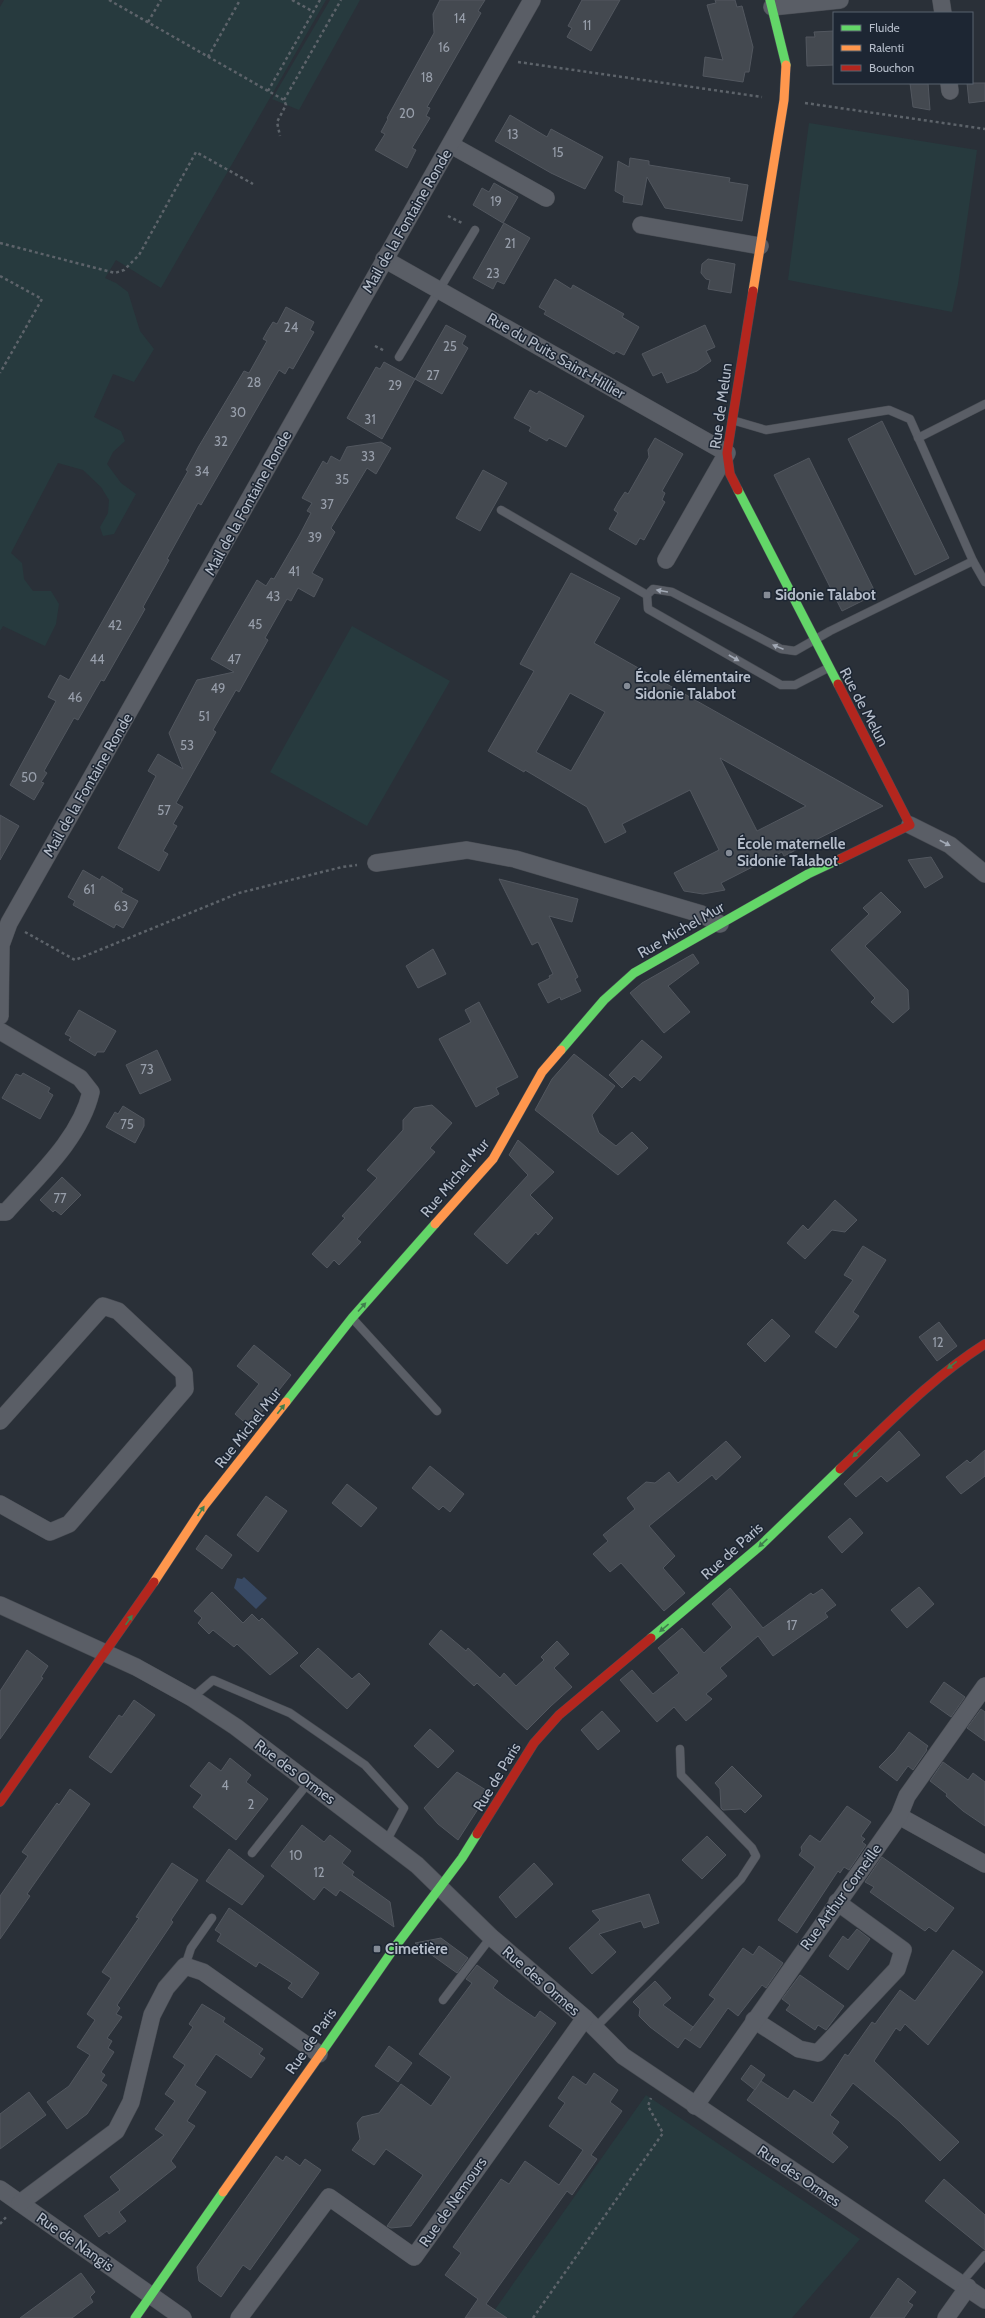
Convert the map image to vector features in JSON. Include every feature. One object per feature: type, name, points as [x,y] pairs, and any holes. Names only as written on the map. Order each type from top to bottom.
[{"type":"street","name":"Mail de la Fontaine Ronde","points":[[0,1016],[1,946],[9,924],[384,259],[532,0]]},
{"type":"street","points":[[771,4],[840,0]]},
{"type":"street","points":[[941,0],[943,12]]},
{"type":"street","name":"Rue de Melun","points":[[771,4],[786,60],[784,100],[727,453],[730,474],[813,640],[910,825]]},
{"type":"street","points":[[451,144],[546,198]]},
{"type":"street","points":[[640,225],[760,246]]},
{"type":"street","name":"Rue du Puits Saint-Hillier","points":[[384,259],[727,453]]},
{"type":"street","points":[[666,560],[727,453]]},
{"type":"street","points":[[910,825],[950,845],[985,874]]},
{"type":"street","name":"Rue Michel Mur","points":[[0,1802],[106,1652],[204,1506],[352,1318],[493,1159],[542,1072],[604,1000],[634,973],[808,874],[910,825]]},
{"type":"street","points":[[376,863],[467,850],[516,859],[701,914],[720,924]]},
{"type":"street","points":[[0,1031],[80,1078],[91,1092],[87,1107],[76,1127],[58,1152],[6,1212],[0,1212]]},
{"type":"street","points":[[0,1421],[103,1306],[118,1311],[184,1373],[185,1389],[70,1524],[50,1532],[0,1504]]},
{"type":"street","name":"Rue de Paris","points":[[135,2318],[320,2054],[462,1858],[534,1743],[559,1716],[760,1546],[935,1379],[955,1363],[985,1344]]},
{"type":"street","name":"Rue des Ormes","points":[[0,1605],[106,1652],[192,1698],[236,1728],[417,1865],[491,1937],[623,2056],[695,2106],[985,2300]]},
{"type":"street","name":"Rue Arthur Corneille","points":[[695,2106],[837,1902],[899,1816],[907,1796],[985,1686]]},
{"type":"street","points":[[899,1816],[985,1864]]},
{"type":"street","points":[[754,2020],[799,2050],[818,2053],[897,1969],[903,1950],[837,1902]]},
{"type":"street","points":[[20,2203],[116,2131],[131,2102],[152,2016],[166,1988],[185,1966],[204,1972],[320,2054]]},
{"type":"street","name":"Rue de Nemours","points":[[239,2318],[329,2197],[414,2257],[589,2024]]},
{"type":"street","name":"Rue de Nangis","points":[[0,2189],[183,2318]]},
{"type":"street","points":[[946,2318],[964,2285]]},
{"type":"lane","points":[[399,358],[475,230]]},
{"type":"lane","points":[[918,438],[985,404]]},
{"type":"lane","points":[[732,420],[766,430],[889,410],[910,419],[973,561],[985,582]]},
{"type":"lane","points":[[501,510],[647,595]]},
{"type":"lane","points":[[828,668],[795,684],[781,685],[648,609],[647,595],[653,589],[672,592],[781,649],[795,651],[813,640],[973,561]]},
{"type":"lane","points":[[352,1318],[438,1411]]},
{"type":"lane","points":[[192,1698],[213,1680],[290,1713],[365,1766],[404,1808],[386,1842]]},
{"type":"lane","points":[[589,2024],[741,1879],[756,1856],[752,1848],[681,1776],[680,1749]]},
{"type":"lane","points":[[252,1853],[309,1782]]},
{"type":"lane","points":[[185,1966],[191,1948],[212,1918]]},
{"type":"lane","points":[[444,2000],[491,1937]]},
{"type":"lane","points":[[964,2285],[985,2255]]},
{"type":"path","points":[[109,0],[284,100]]},
{"type":"path","points":[[148,22],[161,0]]},
{"type":"path","points":[[208,57],[240,0]]},
{"type":"path","points":[[292,0],[314,12]]},
{"type":"path","points":[[268,91],[320,0]]},
{"type":"path","points":[[280,136],[277,122],[286,104],[284,100],[341,0]]},
{"type":"path","points":[[498,60],[985,129]]},
{"type":"path","points":[[0,243],[115,273],[124,270],[139,255],[196,152],[253,184]]},
{"type":"path","points":[[0,276],[42,299],[0,373]]},
{"type":"path","points":[[9,924],[75,960],[239,893],[342,867],[376,863]]},
{"type":"path","points":[[533,2318],[663,2133],[648,2106],[661,2081]]},
{"type":"green space","points":[[4,0],[326,0],[161,288],[116,260],[105,278],[116,283],[128,292],[140,331],[154,349],[134,382],[113,374],[94,417],[121,431],[125,441],[113,452],[107,464],[121,483],[136,494],[114,534],[103,536],[100,527],[108,513],[109,500],[101,487],[83,470],[58,463],[11,553],[22,563],[24,579],[33,591],[51,591],[59,604],[56,624],[45,646],[3,626],[0,631],[0,7]]},
{"type":"green space","points":[[330,0],[360,0],[299,110],[272,99]]},
{"type":"green space","points":[[809,123],[977,150],[958,284],[952,312],[788,280]]},
{"type":"green space","points":[[352,626],[450,681],[367,826],[270,772]]},
{"type":"green space","points":[[646,2095],[860,2239],[792,2318],[489,2318]]},
{"type":"water","points":[[244,1577],[267,1598],[256,1609],[234,1588],[237,1578],[242,1579]]},
{"type":"building","points":[[440,0],[485,0],[478,11],[481,13],[427,107],[430,108],[426,116],[430,118],[412,148],[416,150],[407,168],[375,150],[385,134],[381,132],[388,119],[387,118],[434,33],[433,14]]},
{"type":"building","points":[[582,0],[620,0],[591,51],[567,37],[572,28],[568,26]]},
{"type":"building","points":[[715,0],[735,0],[737,7],[742,6],[753,47],[749,72],[745,72],[743,82],[703,76],[705,57],[723,60],[707,5],[716,3]]},
{"type":"building","points":[[833,31],[833,65],[807,66],[806,37],[815,37],[814,32]]},
{"type":"building","points":[[985,83],[985,101],[969,103],[967,84]]},
{"type":"building","points":[[910,84],[928,84],[930,110],[913,107]]},
{"type":"building","points":[[510,115],[547,137],[551,129],[603,157],[585,189],[551,173],[495,141]]},
{"type":"building","points":[[630,158],[649,161],[649,165],[730,178],[729,182],[748,185],[742,221],[665,208],[647,177],[642,205],[623,202],[624,196],[615,191],[618,161],[629,167]]},
{"type":"building","points":[[494,183],[518,197],[503,223],[473,205],[482,188],[489,192]]},
{"type":"building","points":[[504,223],[530,238],[504,284],[497,281],[493,289],[473,278]]},
{"type":"building","points":[[708,259],[735,264],[731,293],[708,289],[710,280],[706,279],[701,273],[702,264]]},
{"type":"building","points":[[555,279],[571,289],[573,285],[624,314],[622,317],[639,327],[624,355],[616,351],[614,354],[544,314],[546,311],[539,307]]},
{"type":"building","points":[[286,307],[314,322],[310,330],[314,332],[293,369],[289,367],[285,374],[279,370],[201,505],[198,503],[167,559],[169,560],[143,607],[145,609],[104,681],[101,680],[78,720],[74,718],[44,771],[47,773],[41,782],[44,783],[34,800],[10,785],[56,701],[48,697],[60,675],[69,680],[188,471],[186,470],[199,446],[244,371],[249,373],[267,341],[263,339],[268,330],[273,322],[277,324]]},
{"type":"building","points":[[446,325],[466,336],[462,344],[468,348],[442,394],[415,379]]},
{"type":"building","points":[[705,325],[715,347],[706,351],[711,361],[697,371],[667,383],[662,372],[653,376],[642,354]]},
{"type":"building","points":[[384,362],[415,379],[382,439],[347,418],[376,367],[380,369]]},
{"type":"building","points":[[530,390],[537,394],[539,391],[584,416],[566,447],[549,438],[547,441],[529,431],[531,427],[514,418]]},
{"type":"building","points":[[882,421],[949,558],[915,575],[848,439]]},
{"type":"building","points":[[655,438],[683,454],[662,491],[665,493],[662,500],[665,502],[644,540],[640,538],[636,545],[609,529],[618,513],[614,510],[625,492],[628,494],[649,457],[648,450]]},
{"type":"building","points":[[381,442],[391,448],[376,474],[367,468],[331,528],[335,532],[312,573],[323,579],[314,597],[298,588],[291,601],[287,599],[265,638],[268,640],[239,692],[236,690],[213,730],[216,732],[176,803],[183,807],[173,824],[177,826],[163,851],[168,854],[159,871],[118,848],[156,776],[148,771],[158,754],[183,769],[169,733],[197,680],[234,672],[211,659],[257,580],[266,586],[271,578],[274,579],[299,536],[311,513],[307,511],[312,503],[302,498],[323,461],[327,464],[331,456],[340,461],[347,447]]},
{"type":"building","points":[[809,458],[876,594],[842,611],[774,475]]},
{"type":"building","points":[[483,470],[507,483],[480,531],[456,518]]},
{"type":"building","points":[[571,573],[620,598],[594,643],[883,806],[784,856],[782,852],[721,883],[725,890],[703,894],[684,891],[674,873],[719,850],[690,790],[622,824],[626,832],[605,843],[587,807],[525,770],[524,772],[488,751],[534,671],[520,664]],"holes":[[[570,693],[605,712],[571,771],[536,752]],[[720,758],[806,806],[757,831]]]},
{"type":"building","points":[[0,815],[19,826],[0,860]]},
{"type":"building","points":[[931,857],[943,877],[925,888],[908,860]]},
{"type":"building","points":[[83,870],[100,880],[102,876],[123,889],[121,892],[138,901],[123,928],[116,924],[114,928],[73,905],[75,901],[68,897]]},
{"type":"building","points":[[499,879],[578,899],[572,922],[549,916],[578,977],[575,979],[581,991],[561,1000],[560,997],[548,1003],[538,984],[550,978],[549,976],[553,974],[538,942],[532,945]]},
{"type":"building","points":[[881,892],[901,912],[865,946],[908,990],[909,1009],[893,1023],[871,1002],[875,998],[831,950],[869,914],[863,908]]},
{"type":"building","points":[[433,949],[446,974],[418,988],[406,966]]},
{"type":"building","points":[[693,954],[699,963],[668,986],[690,1012],[664,1033],[630,993],[642,983]]},
{"type":"building","points":[[479,1002],[518,1077],[496,1088],[499,1094],[476,1107],[439,1039],[471,1022],[465,1010]]},
{"type":"building","points":[[79,1010],[116,1031],[104,1052],[97,1052],[95,1056],[69,1040],[71,1037],[65,1034]]},
{"type":"building","points":[[642,1040],[662,1057],[640,1081],[634,1076],[622,1088],[609,1075]]},
{"type":"building","points":[[157,1050],[171,1080],[140,1094],[126,1065]]},
{"type":"building","points":[[574,1054],[615,1086],[592,1115],[599,1133],[616,1146],[632,1132],[648,1148],[618,1175],[535,1110],[552,1079]]},
{"type":"building","points":[[23,1073],[50,1088],[48,1092],[53,1095],[40,1119],[2,1098],[16,1074],[21,1076]]},
{"type":"building","points":[[432,1105],[452,1123],[430,1148],[435,1152],[357,1239],[361,1242],[339,1265],[334,1260],[327,1268],[312,1254],[345,1218],[342,1216],[377,1178],[367,1170],[403,1130],[403,1120],[414,1108]]},
{"type":"building","points":[[123,1106],[144,1119],[144,1126],[135,1143],[106,1127],[115,1112],[118,1114]]},
{"type":"building","points":[[518,1140],[554,1172],[530,1195],[553,1218],[538,1235],[536,1232],[507,1264],[474,1234],[528,1175],[509,1155]]},
{"type":"building","points":[[62,1177],[81,1195],[61,1215],[55,1210],[53,1212],[40,1200]]},
{"type":"building","points":[[835,1200],[857,1220],[845,1232],[832,1230],[805,1259],[787,1243],[803,1225],[808,1230]]},
{"type":"building","points":[[863,1246],[886,1260],[853,1312],[859,1316],[836,1348],[815,1332],[853,1280],[844,1275]]},
{"type":"building","points":[[772,1319],[790,1336],[765,1362],[747,1344]]},
{"type":"building","points":[[939,1322],[957,1346],[937,1361],[919,1337]]},
{"type":"building","points":[[254,1345],[291,1375],[250,1427],[235,1414],[259,1384],[237,1366]]},
{"type":"building","points":[[899,1431],[920,1455],[887,1482],[881,1476],[856,1497],[844,1484]]},
{"type":"building","points":[[726,1441],[741,1457],[716,1480],[712,1475],[649,1526],[675,1556],[663,1568],[685,1593],[664,1611],[621,1563],[610,1572],[593,1554],[608,1541],[603,1535],[635,1509],[627,1498],[646,1482],[655,1483],[669,1472],[678,1483]]},
{"type":"building","points":[[985,1450],[985,1476],[961,1494],[946,1477],[967,1460],[970,1463]]},
{"type":"building","points":[[430,1466],[464,1494],[450,1512],[443,1506],[439,1510],[412,1488]]},
{"type":"building","points":[[347,1484],[377,1508],[361,1527],[332,1503]]},
{"type":"building","points":[[266,1496],[287,1511],[258,1552],[237,1535]]},
{"type":"building","points":[[850,1518],[863,1533],[842,1553],[828,1537]]},
{"type":"building","points":[[206,1535],[232,1555],[222,1569],[196,1549]]},
{"type":"building","points":[[919,1587],[934,1604],[907,1628],[891,1610]]},
{"type":"building","points":[[730,1588],[763,1628],[811,1593],[813,1595],[822,1589],[836,1605],[825,1613],[828,1617],[773,1656],[758,1636],[720,1668],[727,1676],[706,1694],[712,1699],[686,1721],[674,1707],[657,1722],[620,1680],[632,1670],[653,1694],[679,1673],[658,1648],[682,1628],[704,1653],[732,1627],[712,1604]]},
{"type":"building","points":[[212,1592],[243,1623],[252,1614],[259,1621],[262,1618],[298,1653],[270,1675],[237,1644],[234,1647],[213,1630],[209,1634],[198,1623],[202,1618],[194,1611]]},
{"type":"building","points":[[441,1630],[466,1651],[468,1648],[500,1678],[504,1673],[516,1686],[544,1660],[541,1657],[557,1641],[569,1654],[554,1668],[572,1687],[527,1730],[477,1683],[474,1686],[429,1644]]},
{"type":"building","points":[[318,1648],[352,1679],[359,1673],[370,1684],[347,1709],[300,1666]]},
{"type":"building","points":[[27,1650],[48,1666],[41,1677],[43,1678],[0,1739],[0,1691]]},
{"type":"building","points":[[944,1682],[965,1697],[951,1717],[930,1702]]},
{"type":"building","points":[[134,1700],[155,1715],[111,1773],[89,1757],[119,1715],[122,1717]]},
{"type":"building","points":[[981,1709],[985,1712],[985,1741],[967,1728]]},
{"type":"building","points":[[602,1711],[620,1731],[598,1750],[581,1730]]},
{"type":"building","points":[[430,1729],[454,1751],[438,1768],[414,1746]]},
{"type":"building","points":[[909,1732],[928,1746],[926,1749],[927,1750],[913,1770],[908,1766],[897,1781],[879,1767],[895,1751]]},
{"type":"building","points":[[230,1758],[251,1775],[246,1782],[268,1799],[236,1840],[193,1807],[202,1795],[190,1786],[209,1762],[221,1771]]},
{"type":"building","points":[[943,1762],[968,1780],[973,1773],[985,1782],[985,1826],[963,1811],[946,1796],[947,1794],[930,1781]]},
{"type":"building","points":[[732,1766],[762,1796],[745,1813],[741,1809],[723,1810],[721,1808],[720,1789],[715,1783]]},
{"type":"building","points":[[457,1772],[489,1792],[458,1840],[438,1824],[424,1808]]},
{"type":"building","points":[[70,1789],[90,1804],[27,1894],[30,1896],[0,1939],[0,1896],[28,1856],[22,1852],[57,1803],[59,1805]]},
{"type":"building","points":[[847,1806],[871,1822],[861,1836],[865,1839],[862,1842],[866,1845],[849,1870],[844,1867],[840,1873],[838,1871],[797,1933],[778,1920],[815,1867],[799,1855],[802,1851],[801,1847],[810,1835],[820,1842]]},
{"type":"building","points":[[302,1825],[324,1842],[330,1835],[351,1851],[342,1863],[354,1872],[352,1875],[390,1902],[394,1927],[340,1890],[336,1896],[324,1887],[314,1900],[271,1866]]},
{"type":"building","points":[[707,1836],[726,1855],[702,1879],[682,1860]]},
{"type":"building","points":[[229,1849],[264,1876],[242,1905],[206,1881]]},
{"type":"building","points":[[882,1857],[954,1908],[936,1932],[929,1927],[925,1931],[870,1892],[874,1887],[865,1882]]},
{"type":"building","points":[[172,1863],[198,1880],[171,1920],[173,1922],[117,2005],[120,2008],[116,2014],[122,2017],[107,2038],[112,2041],[108,2048],[114,2052],[101,2072],[105,2075],[101,2081],[107,2085],[87,2114],[67,2129],[47,2102],[69,2086],[90,2055],[77,2047],[95,2020],[87,2014],[111,1978],[102,1972],[139,1918],[136,1917]]},
{"type":"building","points":[[534,1863],[553,1884],[516,1918],[499,1897]]},
{"type":"building","points":[[649,1894],[659,1923],[644,1928],[641,1921],[599,1934],[616,1952],[592,1974],[569,1948],[600,1920],[592,1911]]},
{"type":"building","points":[[229,1908],[319,1973],[302,1998],[288,1988],[292,1983],[259,1962],[256,1967],[217,1941],[221,1934],[215,1930]]},
{"type":"building","points":[[857,1929],[870,1939],[848,1970],[829,1956],[843,1936],[848,1940]]},
{"type":"building","points":[[441,1938],[468,1958],[457,1973],[415,1943]]},
{"type":"building","points":[[759,1946],[783,1963],[766,1988],[762,1985],[738,2016],[728,2008],[700,2048],[685,2038],[678,2048],[650,2027],[639,2016],[640,2009],[633,2002],[655,1981],[671,1998],[663,2005],[693,2027],[690,2031],[715,1999],[709,1995],[743,1948],[753,1955]]},
{"type":"building","points":[[953,1950],[983,1972],[928,2045],[905,2024],[900,2031],[896,2028],[874,2061],[959,2142],[940,2161],[899,2121],[853,2083],[830,2115],[839,2122],[832,2133],[848,2147],[833,2163],[747,2100],[761,2081],[788,2099],[794,2090],[813,2103],[845,2054],[848,2056],[872,2022],[875,2024],[900,1990],[915,2001]]},
{"type":"building","points":[[477,1965],[498,1981],[493,1988],[506,1998],[535,2018],[540,2011],[556,2023],[411,2226],[391,2228],[387,2226],[423,2175],[386,2149],[374,2165],[352,2150],[360,2139],[357,2123],[362,2117],[379,2113],[401,2084],[431,2106],[451,2077],[419,2054],[472,1983],[466,1979]]},
{"type":"building","points":[[800,1975],[844,2006],[826,2030],[818,2025],[815,2030],[786,2010],[790,2005],[782,1999]]},
{"type":"building","points":[[202,2004],[225,2018],[223,2022],[263,2049],[259,2054],[265,2058],[251,2078],[216,2054],[195,2085],[206,2092],[187,2121],[195,2126],[171,2161],[176,2167],[119,2212],[126,2221],[109,2234],[107,2231],[99,2237],[84,2216],[120,2190],[110,2177],[164,2135],[155,2129],[175,2101],[165,2094],[185,2065],[173,2057],[193,2027],[189,2024]]},
{"type":"building","points":[[389,2046],[412,2063],[398,2082],[375,2066]]},
{"type":"building","points":[[751,2065],[765,2075],[755,2090],[741,2079]]},
{"type":"building","points":[[594,2073],[618,2090],[610,2102],[622,2111],[591,2155],[597,2159],[572,2195],[567,2191],[486,2304],[507,2318],[465,2318],[478,2299],[445,2275],[461,2253],[453,2247],[501,2179],[509,2184],[525,2161],[559,2185],[583,2150],[549,2126],[565,2103],[558,2098],[573,2076],[586,2085]]},
{"type":"building","points":[[29,2092],[46,2115],[0,2149],[0,2114]]},
{"type":"building","points":[[276,2156],[283,2161],[286,2156],[300,2166],[305,2159],[321,2170],[250,2270],[243,2265],[221,2297],[199,2281],[197,2267]]},
{"type":"building","points":[[944,2179],[985,2215],[985,2250],[925,2201]]},
{"type":"building","points":[[81,2273],[95,2292],[90,2297],[93,2302],[72,2318],[20,2318]]},
{"type":"building","points":[[898,2278],[916,2292],[908,2302],[913,2305],[904,2318],[870,2318]]},
{"type":"traffic: fast","points":[[770,0],[786,65]]},
{"type":"traffic: fast","points":[[738,490],[838,684]]},
{"type":"traffic: fast","points":[[561,1050],[604,1000],[634,973],[808,874],[840,859]]},
{"type":"traffic: fast","points":[[286,1402],[352,1318],[435,1224]]},
{"type":"traffic: fast","points":[[651,1638],[760,1546],[840,1469]]},
{"type":"traffic: fast","points":[[322,2052],[395,1947],[462,1858],[477,1834]]},
{"type":"traffic: fast","points":[[135,2318],[223,2192]]},
{"type":"traffic: slow","points":[[753,291],[784,100],[786,65]]},
{"type":"traffic: slow","points":[[435,1224],[493,1159],[542,1072],[561,1050]]},
{"type":"traffic: slow","points":[[154,1582],[204,1506],[286,1402]]},
{"type":"traffic: slow","points":[[223,2192],[322,2052]]},
{"type":"traffic: jam","points":[[738,490],[730,474],[727,453],[753,291]]},
{"type":"traffic: jam","points":[[838,684],[910,825],[840,859]]},
{"type":"traffic: jam","points":[[840,1469],[928,1387],[965,1357],[985,1344]]},
{"type":"traffic: jam","points":[[0,1802],[154,1582]]},
{"type":"traffic: jam","points":[[477,1834],[534,1743],[559,1715],[651,1638]]},
{"type":"place","name":"Sidonie Talabot","points":[[767,595]]},
{"type":"place","name":"École élémentaire Sidonie Talabot","points":[[627,686]]},
{"type":"place","name":"École maternelle Sidonie Talabot","points":[[729,853]]},
{"type":"place","name":"Cimetière","points":[[377,1949]]}]
